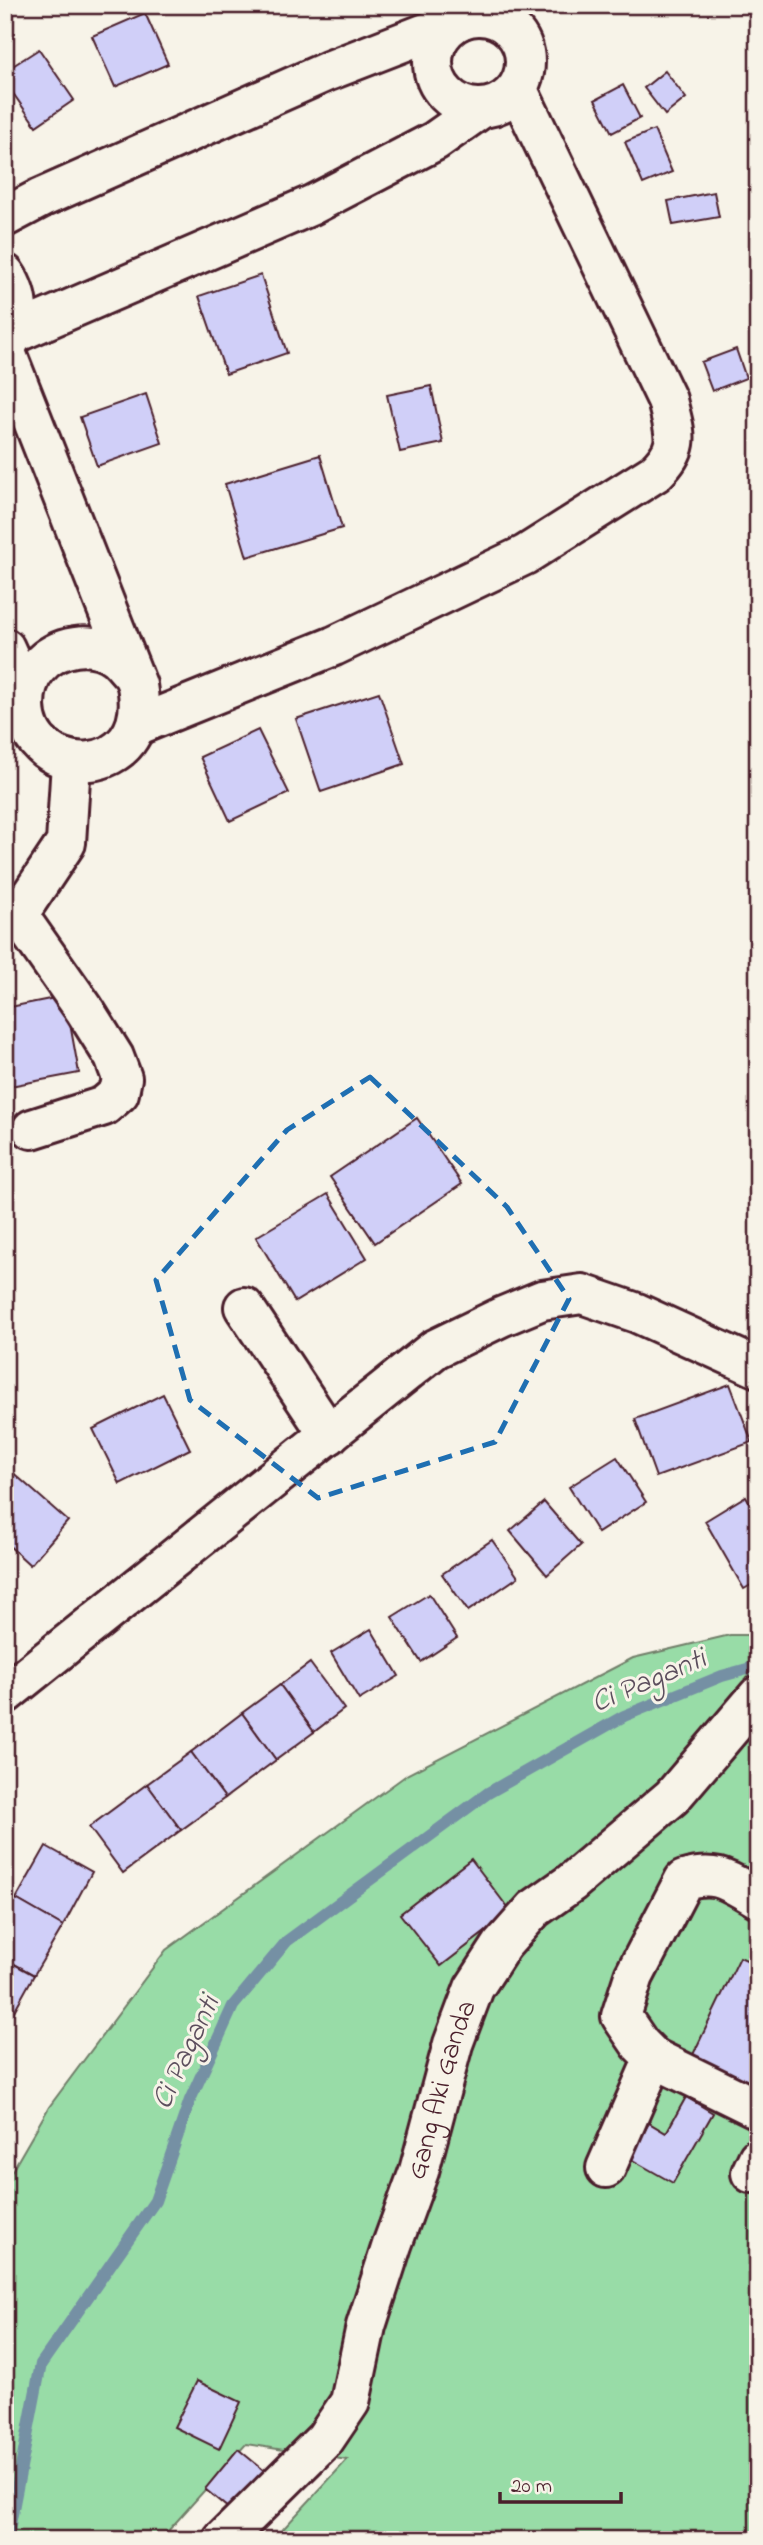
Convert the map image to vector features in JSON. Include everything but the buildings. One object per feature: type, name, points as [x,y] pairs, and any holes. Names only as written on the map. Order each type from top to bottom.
[{"type":"street","points":[[479,110],[463,106],[445,95],[434,73],[432,60],[437,44],[447,28],[483,14]]},
{"type":"street","points":[[5,217],[41,198],[328,71],[483,14],[511,27],[525,52],[526,68],[518,90],[510,99],[495,107],[479,110],[435,141],[312,205],[9,344]]},
{"type":"street","points":[[136,726],[334,646],[525,555],[655,473],[670,458],[676,438],[667,400],[518,90]]},
{"type":"street","points":[[5,274],[18,304],[9,344],[136,685],[140,705],[136,726],[126,743],[114,753],[96,761],[71,761],[52,754],[31,733],[25,717],[25,692],[5,648]]},
{"type":"street","points":[[25,692],[37,668],[54,653],[65,649],[86,646],[97,648],[116,657],[131,673]]},
{"type":"street","points":[[33,1129],[104,1106],[119,1093],[122,1078],[114,1057],[84,1009],[12,918],[66,843],[71,761]]},
{"type":"street","points":[[5,1694],[435,1349],[501,1317],[542,1300],[582,1294],[637,1313],[758,1368]]},
{"type":"street","points":[[244,1307],[330,1435]]},
{"type":"street","name":"Gang Aki Ganda","points":[[223,2540],[324,2440],[350,2402],[366,2326],[419,2171],[453,2044],[474,1988],[502,1945],[534,1909],[571,1883],[672,1797],[758,1696]]},
{"type":"street","points":[[758,1898],[716,1875],[700,1875],[684,1880],[634,1976],[621,2016],[640,2044],[654,2057],[758,2109]]},
{"type":"street","points":[[606,2168],[654,2057]]},
{"type":"highlighted area","points":[[370,1077],[507,1207],[569,1299],[495,1442],[318,1498],[190,1400],[156,1280],[287,1130]]},
{"type":"green space","points":[[730,1635],[758,1635],[758,2540],[273,2540],[347,2460],[246,2444],[160,2540],[5,2540],[5,2183],[49,2107],[166,1950],[408,1774],[633,1658]]},
{"type":"waterway","name":"Ci Paganti","points":[[7,2540],[41,2364],[155,2201],[190,2100],[233,2006],[287,1941],[488,1793],[624,1716],[722,1676],[758,1666]]}]
